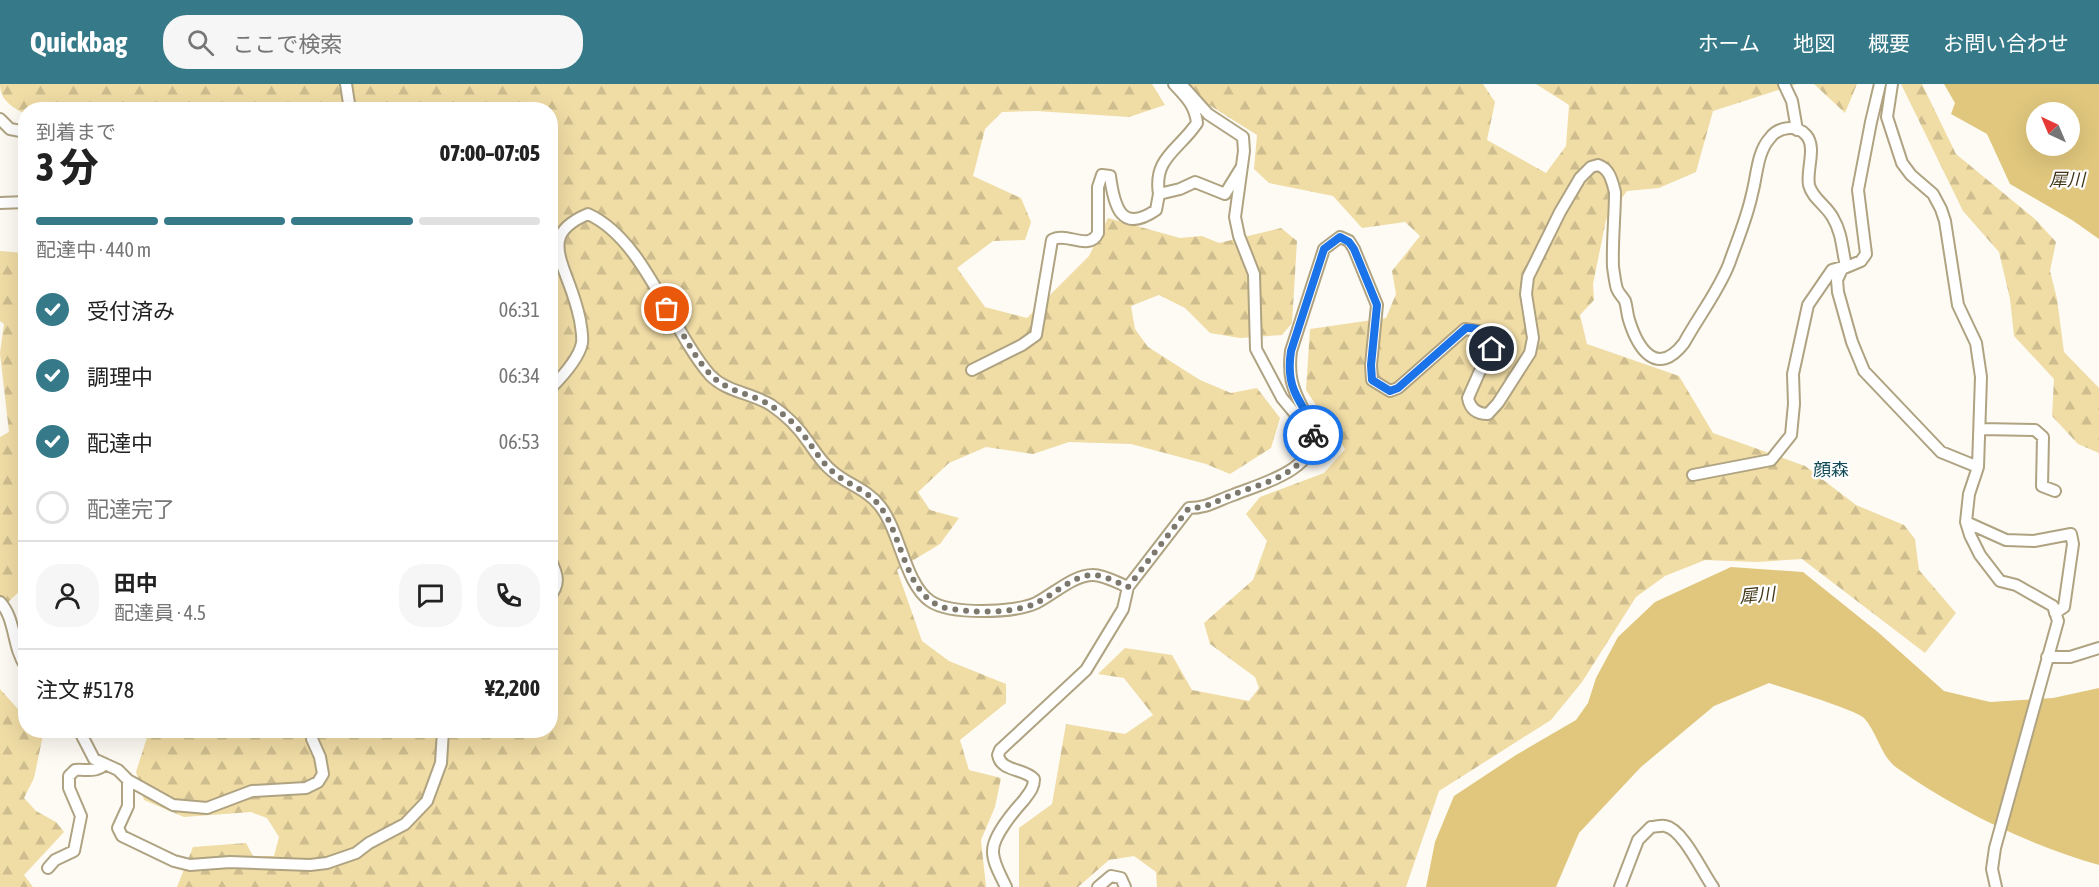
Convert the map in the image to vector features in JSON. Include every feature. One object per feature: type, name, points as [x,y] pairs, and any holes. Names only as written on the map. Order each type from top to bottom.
[{"type":"street","points":[[346,84],[349,102]]},
{"type":"street","points":[[972,370],[1022,345],[1036,335],[1052,240],[1063,236],[1087,242],[1096,238],[1098,233],[1098,187],[1102,175],[1110,176],[1116,207],[1129,219],[1145,218],[1156,210],[1159,194],[1156,180],[1162,162],[1197,123],[1191,102],[1174,84]]},
{"type":"street","points":[[1181,84],[1208,114],[1243,137],[1244,151],[1235,217],[1236,227],[1254,274],[1256,350],[1282,398],[1307,428],[1313,429]]},
{"type":"street","points":[[1784,84],[1792,100],[1797,130]]},
{"type":"street","points":[[1693,475],[1771,460],[1791,435],[1794,404],[1793,374],[1808,305],[1832,270],[1861,261],[1866,254],[1858,190],[1870,122],[1880,84]]},
{"type":"street","points":[[1892,84],[1887,117],[1894,141],[1902,163],[1911,175],[1933,194],[1941,209],[1945,221],[1958,305],[1976,343],[1981,377],[1980,429],[1978,467],[1969,494],[1966,522],[1970,535],[1980,555],[2000,581],[2033,593],[2053,606],[2058,621],[1995,848],[1992,869],[1996,887]]},
{"type":"street","points":[[0,119],[5,131]]},
{"type":"street","points":[[1006,887],[992,848],[1011,815],[1030,790],[1034,779],[1026,773],[1002,764],[998,755],[1000,750],[1086,670],[1123,609],[1128,587],[1189,508],[1204,508],[1287,473],[1306,455],[1313,438],[1313,429],[1293,389],[1289,366],[1291,351],[1324,249],[1336,239],[1340,237],[1345,239],[1354,249],[1377,305],[1371,365],[1372,380],[1390,391],[1398,388],[1466,328],[1484,332],[1491,339],[1492,349],[1468,398],[1469,404],[1480,414],[1488,414],[1498,403],[1530,352],[1533,338],[1526,294],[1528,277],[1560,212],[1586,171],[1598,165],[1608,171],[1615,192],[1613,267],[1617,288],[1624,299],[1636,338],[1644,350],[1658,360],[1666,360],[1684,343],[1728,266],[1752,196],[1758,165],[1767,140],[1784,128],[1797,130],[1807,137],[1810,144],[1809,184],[1812,192],[1832,215],[1839,228],[1846,266]]},
{"type":"street","points":[[1159,194],[1180,189],[1195,182],[1225,194],[1241,168]]},
{"type":"street","points":[[0,202],[18,202]]},
{"type":"street","points":[[558,380],[582,344],[582,331],[576,300],[560,258],[558,241],[563,230],[570,223],[588,214],[608,227],[635,255],[712,377],[747,396],[770,405],[795,424],[832,471],[869,493],[881,507],[892,526],[913,580],[922,594],[931,602],[947,608],[996,612],[1013,610],[1035,603],[1077,580],[1093,575],[1128,587]]},
{"type":"street","points":[[1846,266],[1839,272],[1838,292],[1852,342],[1864,371],[1941,452],[1978,467]]},
{"type":"street","points":[[1980,429],[2035,430],[2043,437],[2042,486],[2055,491]]},
{"type":"street","points":[[1966,522],[2006,540],[2034,541],[2071,534],[2073,544],[2064,607],[2055,613]]},
{"type":"street","points":[[0,602],[6,609],[18,654]]},
{"type":"street","points":[[2047,657],[2070,657],[2099,648]]},
{"type":"street","points":[[83,738],[94,759],[118,770],[128,780],[173,805],[191,808],[207,808],[252,791],[306,788],[318,782],[323,774],[321,757],[312,738]]},
{"type":"street","points":[[128,780],[128,806],[118,828],[122,836],[174,861],[190,865],[230,862],[310,865],[327,863],[356,853],[369,843],[405,824],[428,801],[441,763],[443,738]]},
{"type":"street","points":[[48,868],[56,860],[74,851],[81,816],[69,788],[69,776],[75,770],[94,771],[105,764]]},
{"type":"street","points":[[1620,887],[1638,840],[1651,827],[1665,826],[1677,831],[1713,887]]},
{"type":"street","points":[[1098,887],[1111,876],[1121,878],[1125,887]]},
{"type":"green space","points":[[0,84],[1152,84],[1165,105],[1129,117],[1036,111],[1002,112],[985,129],[973,176],[1021,198],[1031,222],[1025,240],[993,241],[957,268],[985,307],[1027,318],[1089,256],[1108,218],[1180,238],[1202,236],[1219,243],[1281,228],[1297,241],[1292,323],[1282,335],[1240,338],[1210,333],[1185,308],[1159,295],[1131,306],[1135,329],[1148,347],[1200,380],[1231,393],[1257,388],[1280,418],[1271,448],[1230,474],[1206,464],[1131,444],[1069,442],[1033,454],[986,447],[949,463],[918,492],[930,510],[959,518],[940,544],[897,570],[922,641],[949,661],[1006,684],[1006,703],[960,740],[969,770],[1001,778],[995,807],[981,840],[986,887],[177,887],[193,847],[246,843],[253,856],[274,856],[279,837],[267,818],[251,812],[184,817],[144,800],[136,772],[147,738],[558,738],[558,102],[18,102],[18,110],[4,99]]},
{"type":"green space","points":[[1189,84],[1483,84],[1495,102],[1487,140],[1546,173],[1566,146],[1569,105],[1536,84],[1797,84],[1713,111],[1696,172],[1659,188],[1627,191],[1606,220],[1593,284],[1594,300],[1580,315],[1587,344],[1679,376],[1713,433],[1805,466],[1856,505],[1904,525],[1915,539],[1919,570],[1956,613],[1925,653],[1802,559],[1757,562],[1705,560],[1665,576],[1636,597],[1582,682],[1551,720],[1439,791],[1406,887],[1157,887],[1156,872],[1134,856],[1109,860],[1078,887],[1019,887],[1019,828],[1052,804],[1066,724],[1125,734],[1153,715],[1124,678],[1098,674],[1125,648],[1172,655],[1192,690],[1249,701],[1259,688],[1255,677],[1210,644],[1204,623],[1253,580],[1267,541],[1246,514],[1260,497],[1324,473],[1345,449],[1306,390],[1310,329],[1386,318],[1396,294],[1392,271],[1420,236],[1405,222],[1362,228],[1333,196],[1269,183],[1254,169],[1257,135],[1187,91]]},
{"type":"green space","points":[[1814,84],[1857,84],[1845,113]]},
{"type":"green space","points":[[1901,84],[1922,84],[1956,154],[2036,220],[2056,242],[2050,271],[2057,299],[2064,352],[2099,388],[2099,453],[2078,444],[2052,416],[2054,379],[2014,336],[2010,299],[1999,252],[1963,211]]},
{"type":"green space","points":[[0,251],[18,252],[18,593],[0,610],[0,437],[9,432],[0,353],[4,324],[0,321]]},
{"type":"green space","points":[[0,689],[18,709],[18,738],[42,738],[34,778],[24,798],[36,811],[56,822],[64,832],[24,875],[33,887],[0,887]]},
{"type":"water","name":"犀川","points":[[1944,84],[2099,84],[2099,239],[2072,220],[2010,184],[1987,134],[1951,114],[1955,103]]},
{"type":"water","points":[[1731,567],[1803,572],[1879,633],[1944,691],[1990,702],[2053,698],[2099,688],[2099,865],[2046,847],[1969,812],[1897,768],[1887,758],[1868,724],[1859,714],[1769,683],[1714,706],[1641,767],[1579,833],[1556,887],[1426,887],[1435,842],[1454,796],[1516,755],[1576,720],[1588,703],[1596,678],[1618,637],[1655,602]]},
{"type":"way so far","points":[[667,309],[712,377],[720,383],[770,405],[795,424],[832,471],[850,484],[869,493],[881,507],[892,526],[913,580],[922,594],[931,602],[947,608],[996,612],[1013,610],[1035,603],[1077,580],[1093,575],[1128,587],[1189,508],[1204,508],[1287,473],[1306,455],[1313,435]]},
{"type":"district","name":"顔森","points":[[1831,469]]},
{"type":"route","points":[[1313,435],[1310,422],[1293,389],[1289,366],[1291,351],[1324,249],[1340,237],[1349,242],[1358,256],[1377,305],[1371,365],[1372,380],[1382,388],[1390,391],[1398,388],[1466,328],[1489,335],[1492,349]]}]
